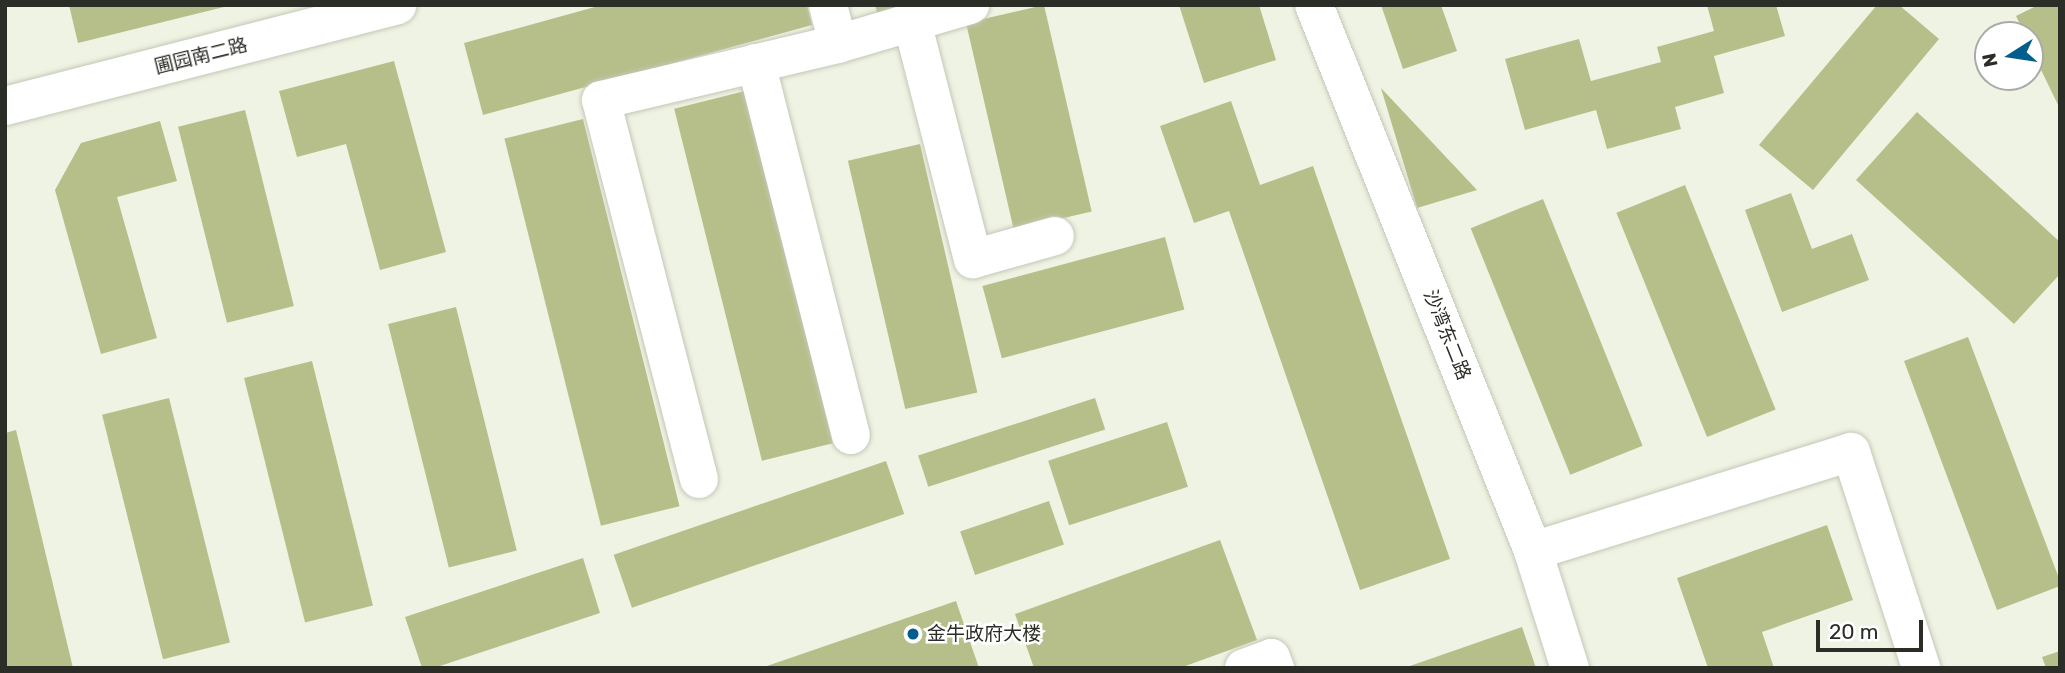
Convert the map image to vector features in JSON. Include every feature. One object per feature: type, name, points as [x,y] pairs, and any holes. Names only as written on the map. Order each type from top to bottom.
[{"type":"street","name":"圃园南二路","points":[[5,107],[397,5]]},
{"type":"street","points":[[828,5],[838,44]]},
{"type":"street","points":[[699,479],[601,100],[838,44],[970,5]]},
{"type":"street","name":"沙湾东二路","points":[[1314,5],[1533,551],[1570,668]]},
{"type":"street","points":[[912,22],[973,259],[1055,236]]},
{"type":"street","points":[[756,63],[851,435]]},
{"type":"street","points":[[1533,551],[1851,452],[1921,668]]},
{"type":"street","points":[[1244,668],[1271,658],[1275,668]]},
{"type":"building","points":[[69,5],[228,5],[228,6],[78,43]]},
{"type":"building","points":[[602,5],[807,5],[812,25],[483,115],[464,43]]},
{"type":"building","points":[[875,5],[926,5],[879,19]]},
{"type":"building","points":[[1044,5],[1092,212],[1014,230],[966,23]]},
{"type":"building","points":[[1179,5],[1259,5],[1276,60],[1204,83]]},
{"type":"building","points":[[1381,5],[1441,5],[1457,51],[1403,69]]},
{"type":"building","points":[[1707,5],[1776,5],[1785,36],[1714,56],[1724,93],[1675,107],[1681,129],[1607,149],[1596,110],[1525,130],[1505,59],[1579,39],[1591,81],[1661,62],[1657,47],[1714,31]]},
{"type":"building","points":[[1877,5],[1899,5],[1939,39],[1813,190],[1759,145]]},
{"type":"building","points":[[2038,5],[2060,5],[2060,109],[2044,76],[2044,21],[2018,21],[2016,16]]},
{"type":"building","points":[[394,61],[446,252],[380,270],[346,144],[297,157],[279,91]]},
{"type":"building","points":[[1381,88],[1477,190],[1417,208]]},
{"type":"building","points":[[745,91],[833,443],[762,461],[674,109]]},
{"type":"building","points":[[1231,101],[1260,185],[1313,166],[1450,559],[1360,590],[1229,211],[1194,223],[1160,126]]},
{"type":"building","points":[[245,110],[294,306],[227,323],[178,127]]},
{"type":"building","points":[[1917,112],[2060,242],[2060,274],[2014,324],[1856,180]]},
{"type":"building","points":[[583,119],[680,506],[601,526],[504,139]]},
{"type":"building","points":[[160,121],[177,181],[117,197],[157,338],[101,354],[55,190],[81,143]]},
{"type":"building","points":[[920,144],[977,392],[905,409],[848,161]]},
{"type":"building","points":[[1685,185],[1776,409],[1707,437],[1616,213]]},
{"type":"building","points":[[1791,193],[1812,249],[1852,234],[1869,280],[1782,312],[1745,210]]},
{"type":"building","points":[[1543,199],[1643,446],[1570,475],[1471,228]]},
{"type":"building","points":[[1165,237],[1184,309],[1002,358],[982,286]]},
{"type":"building","points":[[456,307],[517,551],[449,567],[388,324]]},
{"type":"building","points":[[1968,337],[2060,581],[2060,586],[1997,610],[1904,361]]},
{"type":"building","points":[[312,361],[373,606],[305,622],[244,378]]},
{"type":"building","points":[[169,398],[230,643],[163,659],[102,415]]},
{"type":"building","points":[[1095,398],[1105,429],[928,487],[918,455]]},
{"type":"building","points":[[1167,422],[1188,487],[1069,525],[1048,461]]},
{"type":"building","points":[[16,430],[73,668],[5,668],[5,433]]},
{"type":"building","points":[[886,461],[904,514],[632,608],[614,555]]},
{"type":"building","points":[[1049,501],[1064,544],[975,575],[960,532]]},
{"type":"building","points":[[1827,525],[1853,600],[1762,632],[1774,668],[1708,668],[1677,578]]},
{"type":"building","points":[[1220,540],[1257,640],[1180,668],[1034,668],[1015,614]]},
{"type":"building","points":[[583,558],[600,613],[434,668],[422,668],[405,617]]},
{"type":"building","name":"金牛政府大楼","points":[[956,601],[979,668],[764,668],[764,667]]},
{"type":"building","points":[[1522,627],[1536,668],[1407,668],[1407,667]]},
{"type":"building","points":[[2060,651],[2060,668],[2046,668],[2042,657]]},
{"type":"place","name":"金牛政府大楼","points":[[913,634]]}]
